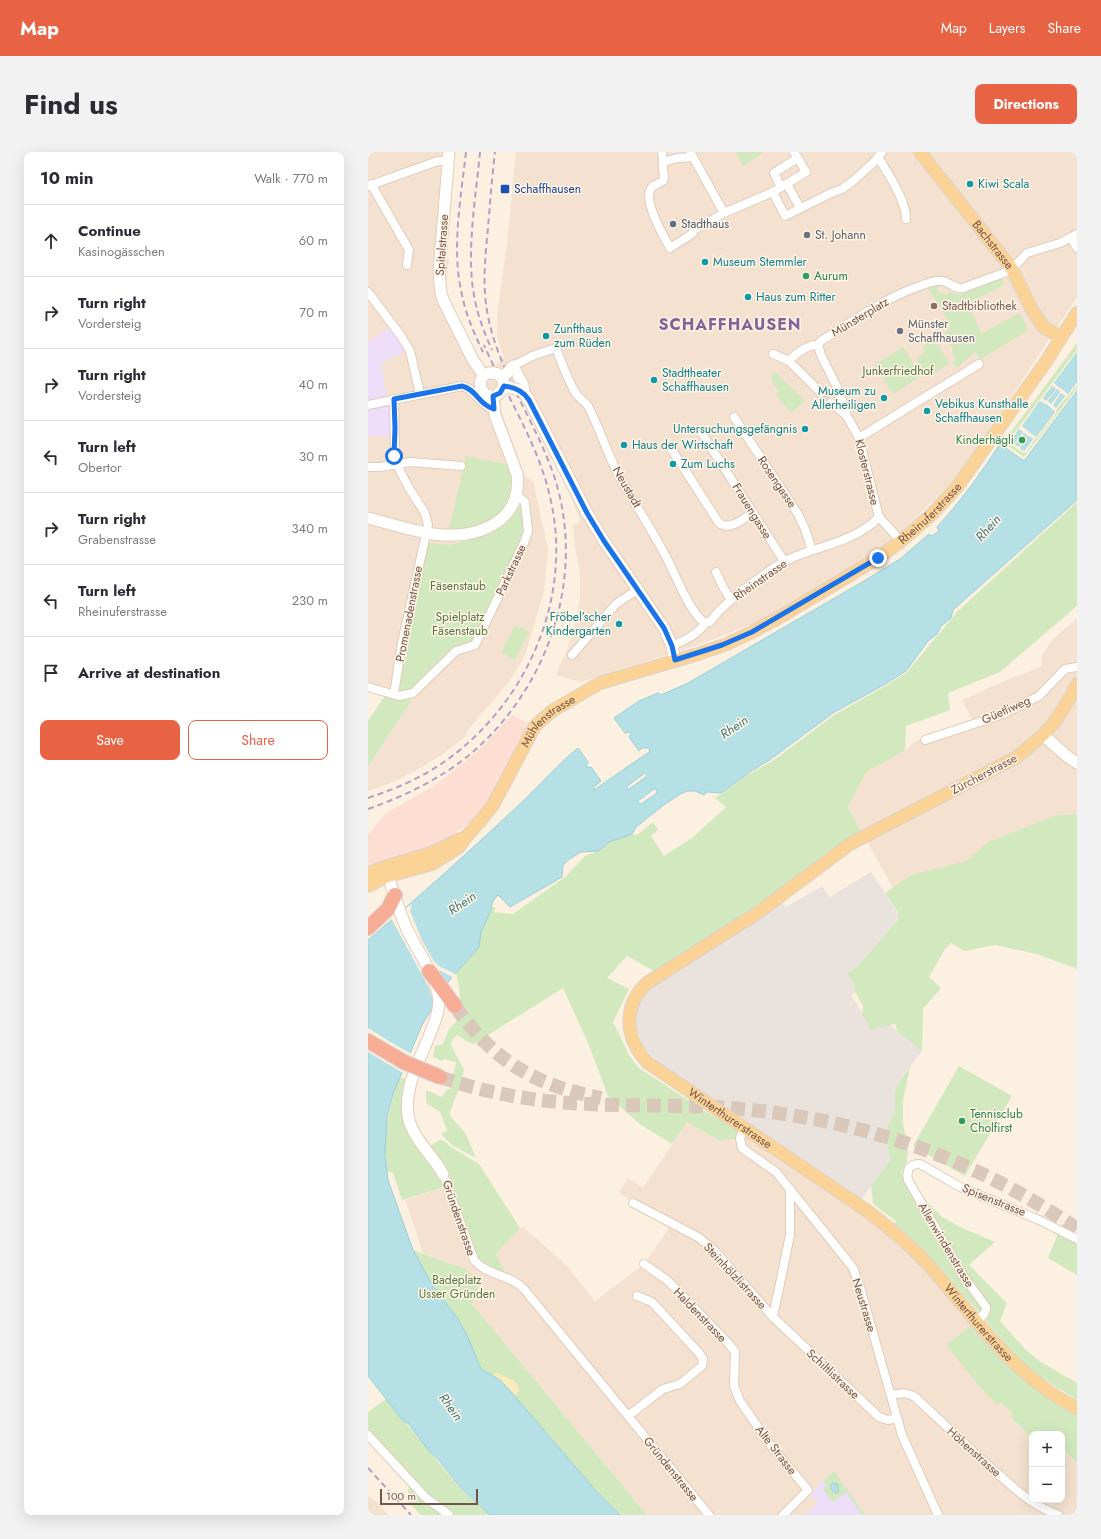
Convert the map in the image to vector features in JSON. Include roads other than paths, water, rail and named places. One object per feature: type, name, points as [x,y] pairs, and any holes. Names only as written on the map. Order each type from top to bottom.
[{"type":"highway","points":[[368,928],[384,914],[390,906],[397,902]]},
{"type":"highway","points":[[429,971],[454,1005]]},
{"type":"highway","points":[[368,1041],[404,1062],[440,1077]]},
{"type":"main road","name":"Bachstrasse","points":[[920,152],[1012,269],[1042,325],[1061,337]]},
{"type":"main road","name":"Rheinuferstrasse","points":[[675,660],[722,645],[752,632],[878,558],[901,542],[931,515],[957,487],[1010,414],[1077,313]]},
{"type":"main road","name":"Mühlenstrasse","points":[[368,874],[432,864],[459,847],[493,805],[531,732],[545,716],[600,683],[675,660]]},
{"type":"main road","name":"Zürcherstrasse","points":[[866,835],[1008,763],[1027,750],[1043,735],[1061,713],[1077,684]]},
{"type":"main road","name":"Winterthurerstrasse","points":[[866,835],[836,854],[759,912],[655,977],[642,988],[633,1002],[629,1020],[630,1031],[635,1046],[643,1058],[661,1074],[869,1212],[887,1226],[922,1258],[1007,1356],[1021,1370],[1052,1393],[1077,1408]]},
{"type":"main road","name":"Mühlenstrasse","points":[[368,886],[386,872]]},
{"type":"street","points":[[662,152],[664,177],[663,181],[652,187],[650,192],[650,203],[659,227],[670,248],[692,234],[694,230],[724,213],[773,192],[784,185],[806,172],[796,155],[774,173],[784,185],[800,208]]},
{"type":"street","points":[[663,162],[692,154],[724,213]]},
{"type":"street","points":[[773,192],[785,216],[842,189],[853,181],[880,155],[906,212],[906,219]]},
{"type":"street","points":[[407,265],[409,250],[370,185],[449,156]]},
{"type":"street","name":"Spitalstrasse","points":[[449,156],[439,272],[441,292],[472,360],[485,375]]},
{"type":"street","points":[[1012,269],[1027,253],[1074,236],[1077,248]]},
{"type":"street","name":"Münsterplatz","points":[[789,361],[811,345],[818,344],[820,340],[902,292],[937,281],[946,281],[959,289],[1012,269]]},
{"type":"street","points":[[368,292],[401,336],[410,351],[420,394]]},
{"type":"street","name":"Klosterstrasse","points":[[818,344],[820,355],[840,394],[848,416],[860,438],[879,517],[901,542]]},
{"type":"street","name":"Neustadt","points":[[507,375],[532,356],[556,348],[577,395],[587,404],[605,442],[607,452],[619,475],[653,533],[689,604],[705,623]]},
{"type":"street","points":[[773,354],[789,361],[821,393]]},
{"type":"street","points":[[860,438],[979,364]]},
{"type":"street","points":[[507,375],[500,393],[494,396],[487,395],[481,390],[480,382],[485,375],[496,373],[507,375],[523,385],[521,392]]},
{"type":"street","points":[[507,375],[529,400],[587,513],[637,590],[664,628],[672,646],[675,660]]},
{"type":"street","points":[[368,405],[462,386],[467,387],[486,407],[494,409]]},
{"type":"street","points":[[368,518],[427,533],[453,536],[470,533],[491,526],[500,521],[513,506],[517,494],[517,474],[494,409],[494,396]]},
{"type":"street","name":"Promenadenstrasse","points":[[394,399],[394,456],[409,488],[427,517],[428,525],[402,643],[396,695]]},
{"type":"street","points":[[831,403],[848,416]]},
{"type":"street","name":"Rosengasse","points":[[734,417],[798,514],[812,550]]},
{"type":"street","name":"Frauengasse","points":[[701,432],[717,460],[784,561]]},
{"type":"street","points":[[672,450],[719,523],[724,526],[728,526],[752,513]]},
{"type":"street","points":[[368,467],[411,462],[461,466]]},
{"type":"street","name":"Parkstrasse","points":[[396,695],[413,694],[456,651],[475,645],[528,532],[525,502],[517,494]]},
{"type":"street","name":"Rheinstrasse","points":[[672,646],[683,641],[702,628],[705,623],[710,622],[714,616],[731,600],[784,561],[855,535],[879,517]]},
{"type":"street","points":[[716,572],[731,600]]},
{"type":"street","points":[[572,655],[616,604],[637,590]]},
{"type":"street","name":"Güetliweg","points":[[925,740],[1001,715],[1038,696],[1065,669],[1077,667]]},
{"type":"street","points":[[368,687],[396,695]]},
{"type":"street","points":[[1043,735],[1068,757],[1077,762]]},
{"type":"street","name":"Gründenstrasse","points":[[386,872],[411,938],[429,971],[438,995],[438,1007],[433,1026],[412,1079],[407,1100],[408,1117],[411,1127],[444,1174],[474,1260],[483,1269],[514,1280],[520,1285],[661,1454],[709,1515]]},
{"type":"street","name":"Neustrasse","points":[[744,1128],[740,1138],[742,1148],[776,1172],[853,1268],[892,1395],[892,1401],[897,1418],[909,1452],[938,1515]]},
{"type":"street","name":"Spisenstrasse","points":[[911,1166],[920,1164],[960,1187],[1039,1220],[1077,1239]]},
{"type":"street","name":"Allenwindenstrasse","points":[[911,1166],[906,1175],[908,1180],[961,1272],[986,1307],[985,1314],[977,1321]]},
{"type":"street","points":[[773,1317],[790,1235],[790,1188]]},
{"type":"street","name":"Steinhölzlistrasse","points":[[633,1203],[694,1235],[707,1244],[773,1317]]},
{"type":"street","name":"Haldenstrasse","points":[[644,1264],[667,1280],[678,1290],[729,1344],[736,1359],[734,1377]]},
{"type":"street","points":[[628,1416],[663,1389],[674,1387],[686,1380],[702,1366],[703,1359],[652,1302],[637,1296]]},
{"type":"street","name":"Schiltlistrasse","points":[[773,1317],[879,1417],[888,1420],[897,1418]]},
{"type":"street","name":"Alte Strasse","points":[[734,1377],[734,1386],[740,1400],[772,1446],[808,1490],[783,1515]]},
{"type":"street","name":"Höhenstrasse","points":[[892,1395],[909,1393],[916,1397],[981,1459],[1028,1499],[1038,1506],[1058,1515]]},
{"type":"street","points":[[368,1435],[425,1497],[449,1515]]},
{"type":"water","points":[[1077,352],[1077,382],[1068,394],[1061,388],[1062,386],[1060,388],[1054,383]]},
{"type":"water","points":[[1052,386],[1056,388],[1046,401],[1043,398]]},
{"type":"water","points":[[1057,389],[1060,392],[1051,404],[1048,401]]},
{"type":"water","name":"Rhein","points":[[1077,390],[1077,500],[953,610],[951,618],[941,626],[937,634],[928,641],[906,671],[833,713],[771,759],[721,793],[707,792],[704,795],[695,791],[688,791],[682,793],[665,804],[636,827],[632,834],[609,842],[599,851],[581,852],[571,858],[563,865],[562,877],[510,907],[498,895],[493,901],[481,932],[479,947],[449,981],[422,1025],[393,1094],[387,1116],[385,1156],[388,1180],[413,1250],[434,1288],[458,1319],[467,1335],[481,1369],[500,1380],[506,1386],[596,1491],[620,1515],[490,1515],[461,1488],[438,1459],[429,1451],[408,1423],[404,1422],[368,1376],[368,940],[483,838],[578,748],[588,762],[586,767],[591,767],[601,781],[595,786],[593,789],[594,790],[649,752],[650,750],[648,748],[642,748],[639,751],[629,737],[631,734],[630,732],[625,733],[614,718],[639,701],[658,693],[661,695],[688,683],[900,559],[929,534],[932,536],[939,531],[937,527],[986,466],[1000,444],[1021,459],[1025,460]],"holes":[[[645,773],[647,775],[646,777],[627,789],[627,786]],[[654,789],[657,789],[657,793],[641,804],[638,803],[638,801]]]},
{"type":"water","points":[[1062,393],[1065,396],[1056,408],[1052,405]]},
{"type":"water","points":[[1041,400],[1044,405],[1045,404],[1055,411],[1036,437],[1021,426]]},
{"type":"water","name":"Kinderhägli","points":[[1019,429],[1023,432],[1014,444],[1011,441]]},
{"type":"water","name":"Kinderhägli","points":[[1024,433],[1028,436],[1019,448],[1015,445]]},
{"type":"water","name":"Kinderhägli","points":[[1029,436],[1033,439],[1024,451],[1020,448]]},
{"type":"water","points":[[832,1483],[837,1484],[839,1491],[836,1493],[831,1489]]},
{"type":"tunnel","points":[[821,393],[831,403]]},
{"type":"tunnel","points":[[455,1006],[485,1042],[518,1068],[536,1078],[556,1086],[577,1093],[601,1098]]},
{"type":"tunnel","points":[[440,1077],[488,1091],[554,1102],[731,1108],[778,1113],[824,1121],[912,1145],[955,1162],[997,1181],[1077,1229]]},
{"type":"railway","points":[[466,152],[458,224],[457,260],[462,295],[466,310],[473,331],[483,352]]},
{"type":"railway","points":[[480,152],[473,221],[471,273],[478,313],[492,350]]},
{"type":"railway","points":[[368,809],[405,794],[441,775],[463,760],[492,733],[517,703],[537,669],[552,633],[562,595],[566,556],[564,517],[555,479],[547,458],[501,358],[493,337],[486,305],[485,261],[495,152]]},
{"type":"railway","points":[[368,798],[398,787],[426,773],[444,762],[473,738],[499,710],[520,679],[537,645],[549,610],[555,572],[556,535],[550,497],[545,477],[530,439],[484,345]]},
{"type":"railway","points":[[368,1468],[411,1515]]},
{"type":"place","name":"Kiwi Scala","points":[[970,184]]},
{"type":"place","name":"Schaffhausen","points":[[505,189]]},
{"type":"place","name":"Stadthaus","points":[[673,224]]},
{"type":"place","name":"St. Johann","points":[[807,235]]},
{"type":"place","name":"Museum Stemmler","points":[[705,262]]},
{"type":"place","name":"Aurum","points":[[806,276]]},
{"type":"place","name":"Haus zum Ritter","points":[[748,297]]},
{"type":"place","name":"Stadtbibliothek","points":[[934,306]]},
{"type":"place","name":"Münster Schaffhausen","points":[[900,331]]},
{"type":"place","name":"Zunfthaus zum Rüden","points":[[546,336]]},
{"type":"place","name":"Stadttheater Schaffhausen","points":[[654,380]]},
{"type":"place","name":"Museum zu Allerheiligen","points":[[884,398]]},
{"type":"place","name":"Vebikus Kunsthalle Schaffhausen","points":[[927,411]]},
{"type":"place","name":"Untersuchungsgefängnis","points":[[805,429]]},
{"type":"place","name":"Kinderhägli","points":[[1022,440]]},
{"type":"place","name":"Haus der Wirtschaft","points":[[624,445]]},
{"type":"place","name":"Zum Luchs","points":[[673,464]]},
{"type":"place","name":"Fröbel’scher Kindergarten","points":[[619,624]]},
{"type":"place","name":"Tennisclub Cholfirst","points":[[962,1121]]},
{"type":"district","name":"SCHAFFHAUSEN","points":[[730,324]]},
{"type":"park label","name":"Junkerfriedhof","points":[[898,371]]},
{"type":"park label","name":"Fäsenstaub","points":[[458,586]]},
{"type":"park label","name":"Spielplatz Fäsenstaub","points":[[460,624]]},
{"type":"park label","name":"Badeplatz Usser Gründen","points":[[457,1287]]}]
